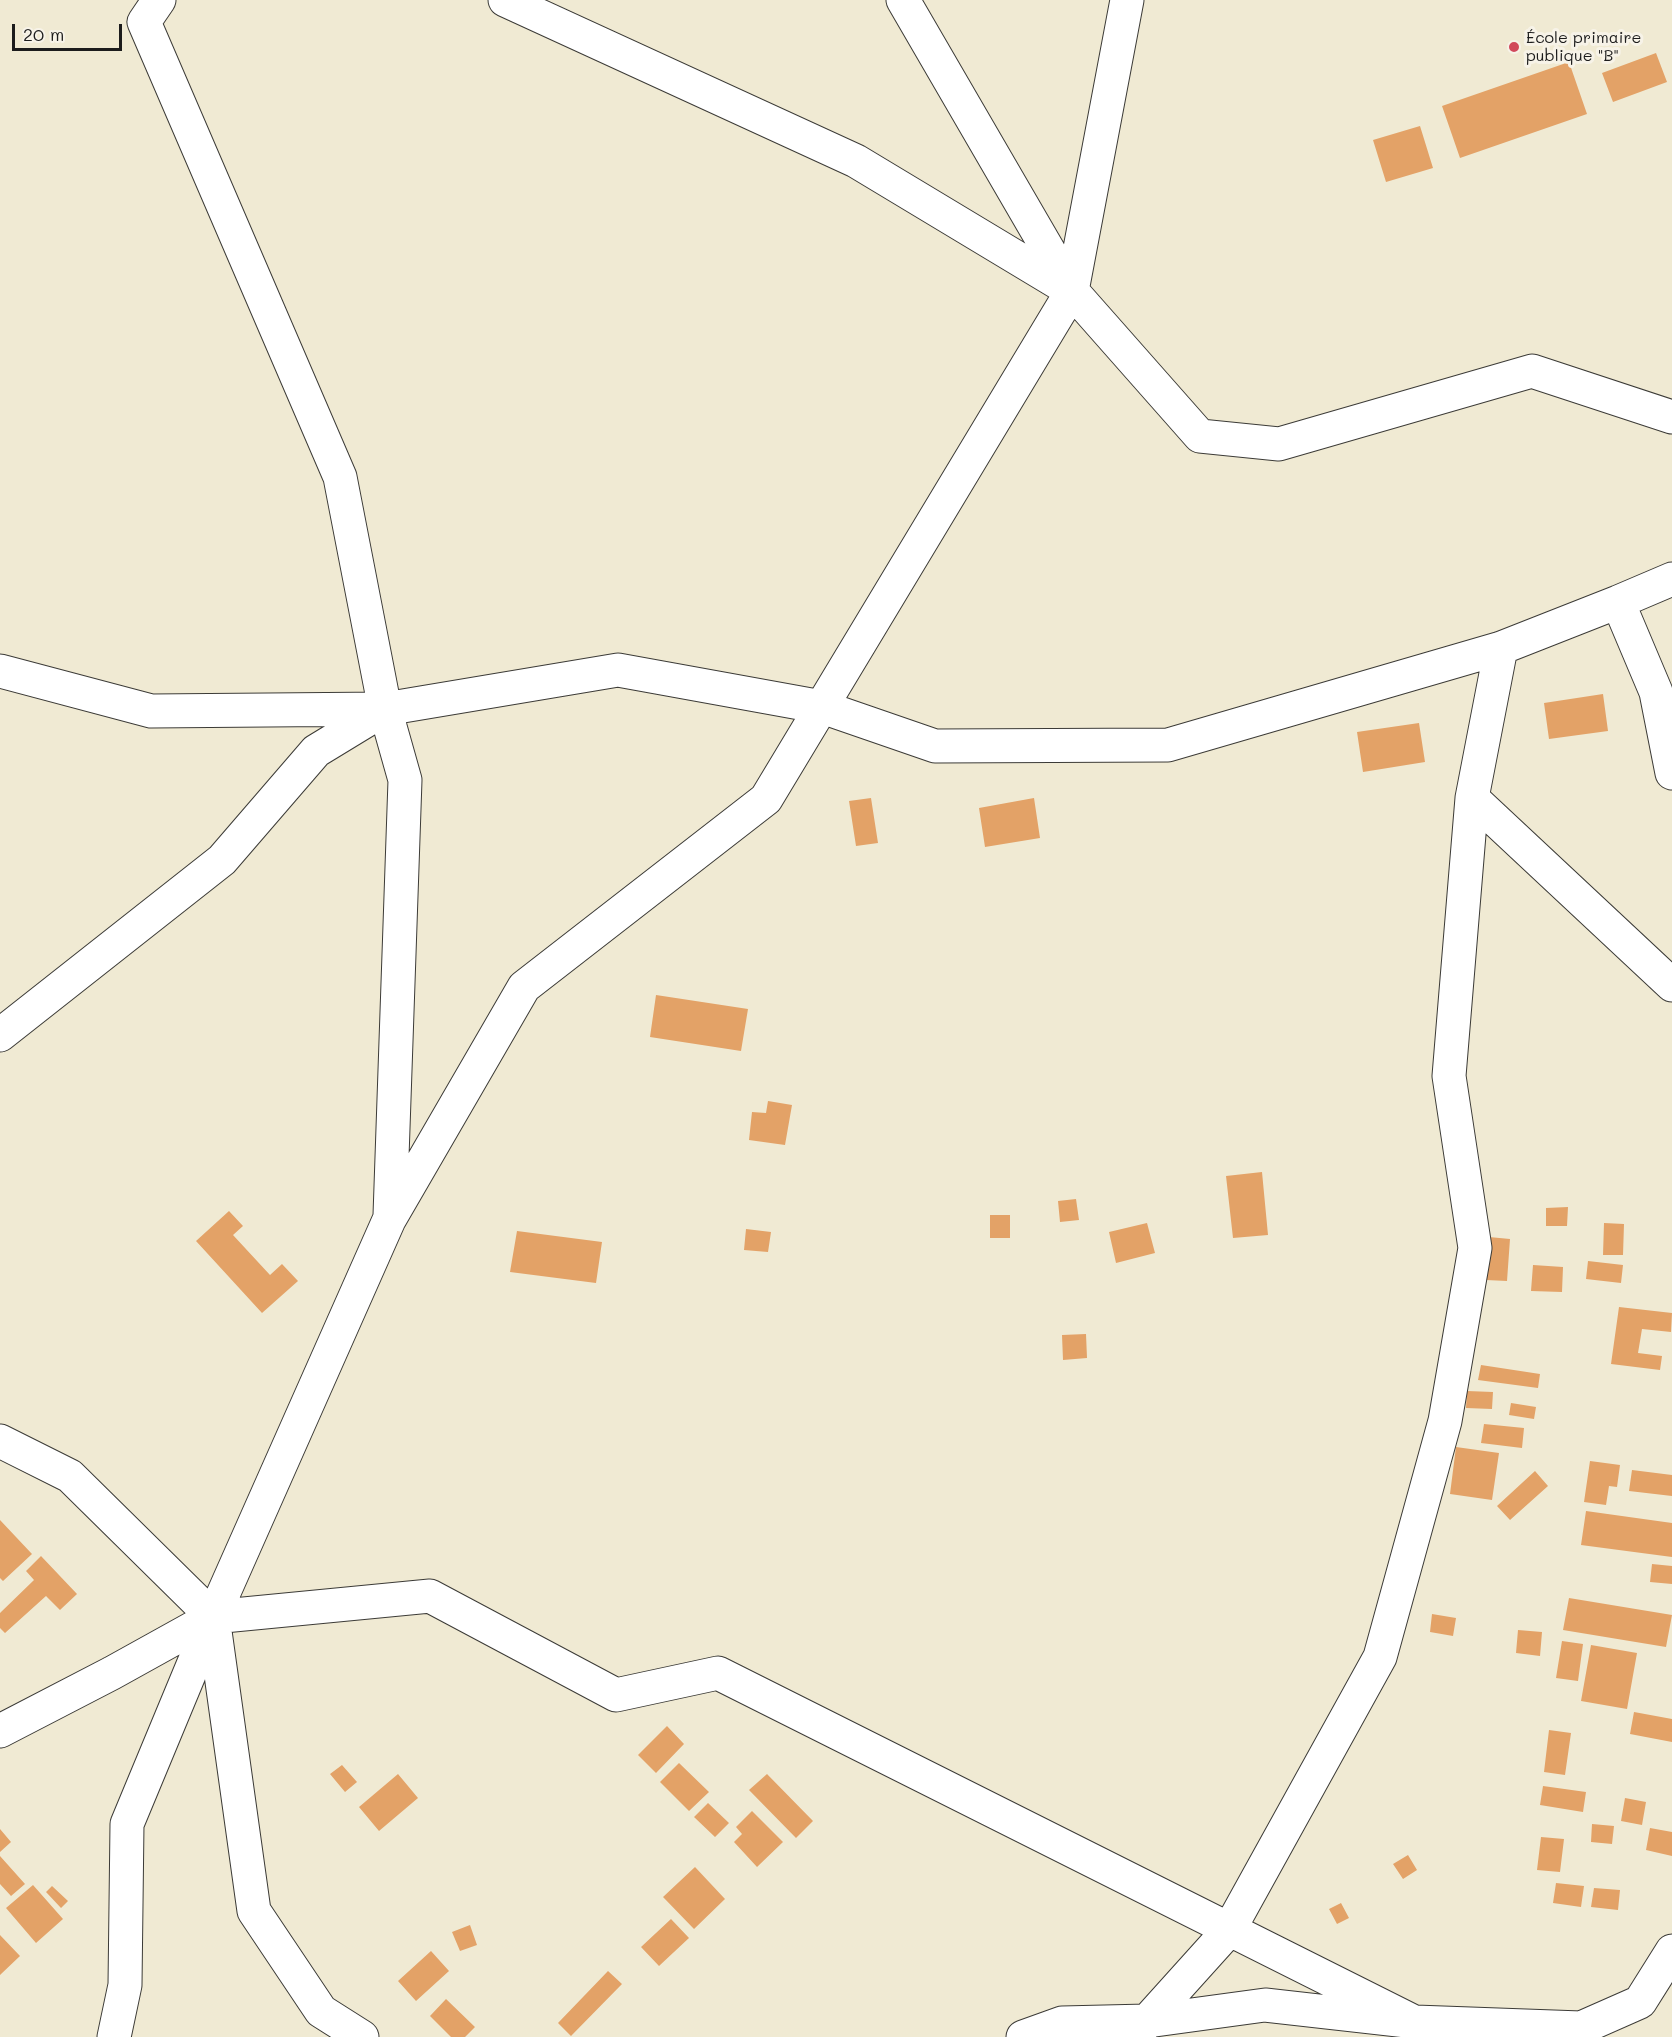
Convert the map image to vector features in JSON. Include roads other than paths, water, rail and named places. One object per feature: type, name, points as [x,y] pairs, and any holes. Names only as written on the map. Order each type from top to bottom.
[{"type":"street","points":[[159,0],[144,22],[340,477],[385,709],[405,780],[389,1220]]},
{"type":"street","points":[[505,0],[856,161],[1072,291]]},
{"type":"street","points":[[903,0],[1072,291],[1200,436],[1279,444],[1532,371],[1672,417]]},
{"type":"street","points":[[114,2037],[125,1984],[127,1824],[213,1617],[389,1220],[524,987],[766,799],[822,707],[1072,291],[1127,0]]},
{"type":"street","points":[[0,671],[151,711],[385,709],[618,670],[822,707],[935,746],[1168,745],[1501,648],[1672,579]]},
{"type":"street","points":[[1618,602],[1656,692],[1672,773]]},
{"type":"street","points":[[1142,2029],[1229,1930],[1380,1657],[1445,1421],[1475,1248],[1449,1076],[1472,798],[1501,648]]},
{"type":"street","points":[[0,1035],[222,860],[316,751],[385,709]]},
{"type":"street","points":[[1472,798],[1672,985]]},
{"type":"street","points":[[0,1441],[70,1476],[213,1617],[254,1911],[321,2011],[362,2037]]},
{"type":"street","points":[[0,1731],[213,1617],[430,1596],[616,1695],[718,1673],[1444,2037]]},
{"type":"street","points":[[1023,2037],[1062,2023],[1142,2029],[1265,2006],[1415,2022],[1581,2028],[1640,2002],[1672,1952]]},
{"type":"place","name":"École primaire publique \"B\"","points":[[1514,47]]}]
